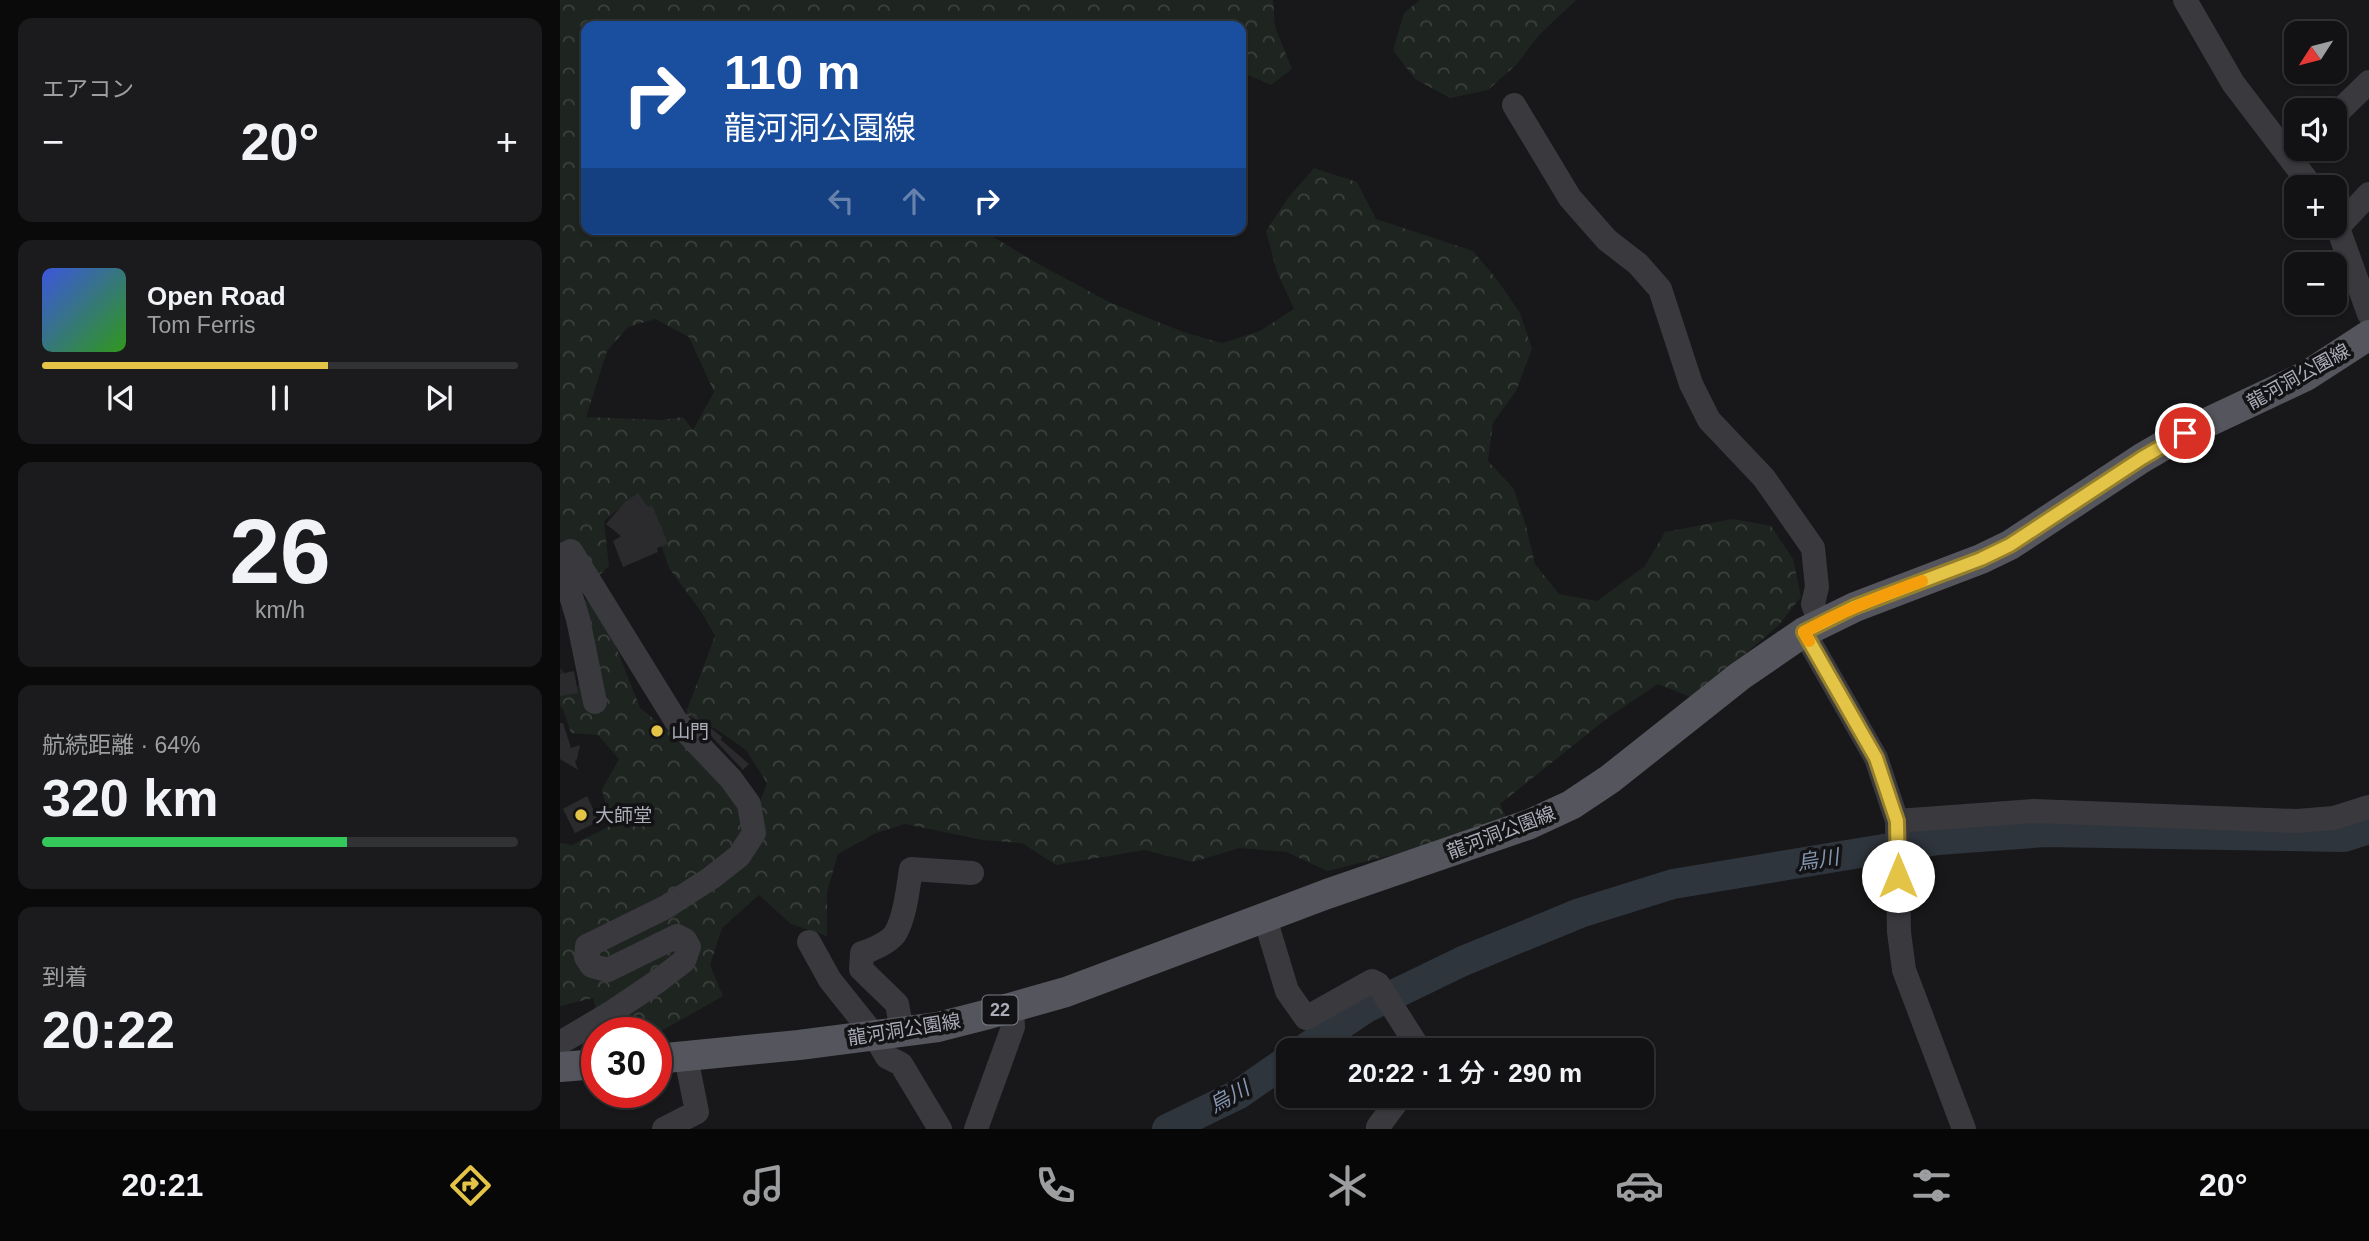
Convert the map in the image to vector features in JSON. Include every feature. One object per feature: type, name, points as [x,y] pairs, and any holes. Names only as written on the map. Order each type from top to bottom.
[{"type":"main road","name":"龍河洞公園線","points":[[672,1058],[937,1027],[1012,1007],[1066,992],[1530,824],[1572,805],[1658,743],[1740,676],[1812,628],[1854,607],[1981,559],[2010,545],[2185,433],[2306,376],[2367,336]]},
{"type":"main road","points":[[560,1067],[581,1065]]},
{"type":"street","points":[[2185,0],[2234,83],[2284,140]]},
{"type":"street","points":[[2347,103],[2369,82]]},
{"type":"street","points":[[1514,104],[1570,198],[1606,240],[1639,264],[1660,289],[1691,384],[1709,420],[1764,478],[1814,548],[1817,587],[1812,628],[1876,758],[1897,825],[1899,932],[1904,970],[1964,1129]]},
{"type":"street","points":[[2347,213],[2369,194]]},
{"type":"street","points":[[2340,238],[2367,336]]},
{"type":"street","points":[[560,1043],[612,1013],[684,961],[689,947],[685,940],[677,936],[608,970],[592,966],[586,957],[587,947],[666,907],[711,878],[739,856],[754,833],[749,804],[732,779],[676,721],[571,551],[560,560],[578,620],[595,702]]},
{"type":"street","points":[[1897,825],[2034,811],[2297,821],[2334,818],[2369,807]]},
{"type":"street","points":[[940,1129],[901,1064],[887,1057],[888,1033],[897,1004],[861,969],[862,953],[875,949],[894,935],[905,904],[911,869],[972,873]]},
{"type":"street","points":[[1265,918],[1287,992],[1306,1018],[1372,981],[1378,984],[1413,1038]]},
{"type":"street","points":[[809,942],[830,979],[888,1033]]},
{"type":"street","points":[[976,1129],[1013,1027],[1012,1007]]},
{"type":"street","points":[[664,1129],[697,1112],[686,1057]]},
{"type":"street","points":[[1379,1129],[1392,1108]]},
{"type":"green space","points":[[560,0],[1273,0],[1275,27],[1292,69],[1271,85],[1246,74],[1246,21],[581,21],[581,235],[990,235],[1111,303],[1183,332],[1222,343],[1260,331],[1294,309],[1277,272],[1266,231],[1288,198],[1314,168],[1357,182],[1376,219],[1473,251],[1520,313],[1532,349],[1516,391],[1493,423],[1488,461],[1514,489],[1535,564],[1559,594],[1597,601],[1645,566],[1665,532],[1733,519],[1771,526],[1793,559],[1801,597],[1778,626],[1693,698],[1658,684],[1610,716],[1500,804],[1509,823],[1466,840],[1327,871],[1287,852],[1239,848],[1193,862],[1144,850],[1056,865],[1022,843],[983,840],[905,824],[876,833],[838,854],[827,892],[827,936],[791,924],[759,895],[722,928],[710,965],[723,996],[672,1025],[672,1017],[598,1017],[593,998],[560,1006],[560,843],[572,845],[610,826],[602,789],[619,759],[598,735],[571,733],[560,706],[560,668],[577,687],[596,662],[585,599],[606,621],[640,708],[759,804],[767,783],[746,750],[716,729],[685,715],[715,636],[702,613],[669,568],[652,518],[632,498],[604,521],[609,566],[593,581],[560,572]],"holes":[[[655,319],[689,337],[714,392],[693,430],[683,417],[661,420],[586,417],[607,351],[628,327]]]},
{"type":"green space","points":[[1420,0],[1576,0],[1540,34],[1517,64],[1488,90],[1450,98],[1415,79],[1393,50],[1404,13]]},
{"type":"green space","points":[[581,1052],[581,1062],[574,1064]]},
{"type":"building","points":[[638,493],[648,507],[652,505],[668,544],[657,548],[658,552],[623,567],[613,541],[621,536],[606,524],[625,502]]},
{"type":"building","points":[[574,671],[578,693],[560,696],[560,674]]},
{"type":"building","points":[[685,708],[722,737],[721,740],[749,764],[743,770]]},
{"type":"building","points":[[560,723],[563,723],[571,748],[580,745],[575,761],[578,770],[560,759]]},
{"type":"building","name":"大師堂","points":[[587,796],[599,821],[575,833],[563,809]]},
{"type":"waterway","name":"烏川","points":[[1321,1038],[1366,1008],[1463,961],[1580,913],[1673,884],[1938,840],[2046,832],[2344,837],[2369,829]]},
{"type":"waterway","name":"烏川","points":[[1167,1129],[1239,1094],[1276,1068]]},
{"type":"slow traffic","points":[[1809,641],[1804,632],[1820,623],[1922,581]]},
{"type":"place","name":"山門","points":[[657,731]]},
{"type":"place","name":"大師堂","points":[[581,815]]},
{"type":"route","points":[[1898,876],[1897,821],[1876,758],[1804,632],[1854,607],[1981,559],[2010,545],[2092,490],[2185,433]]}]
